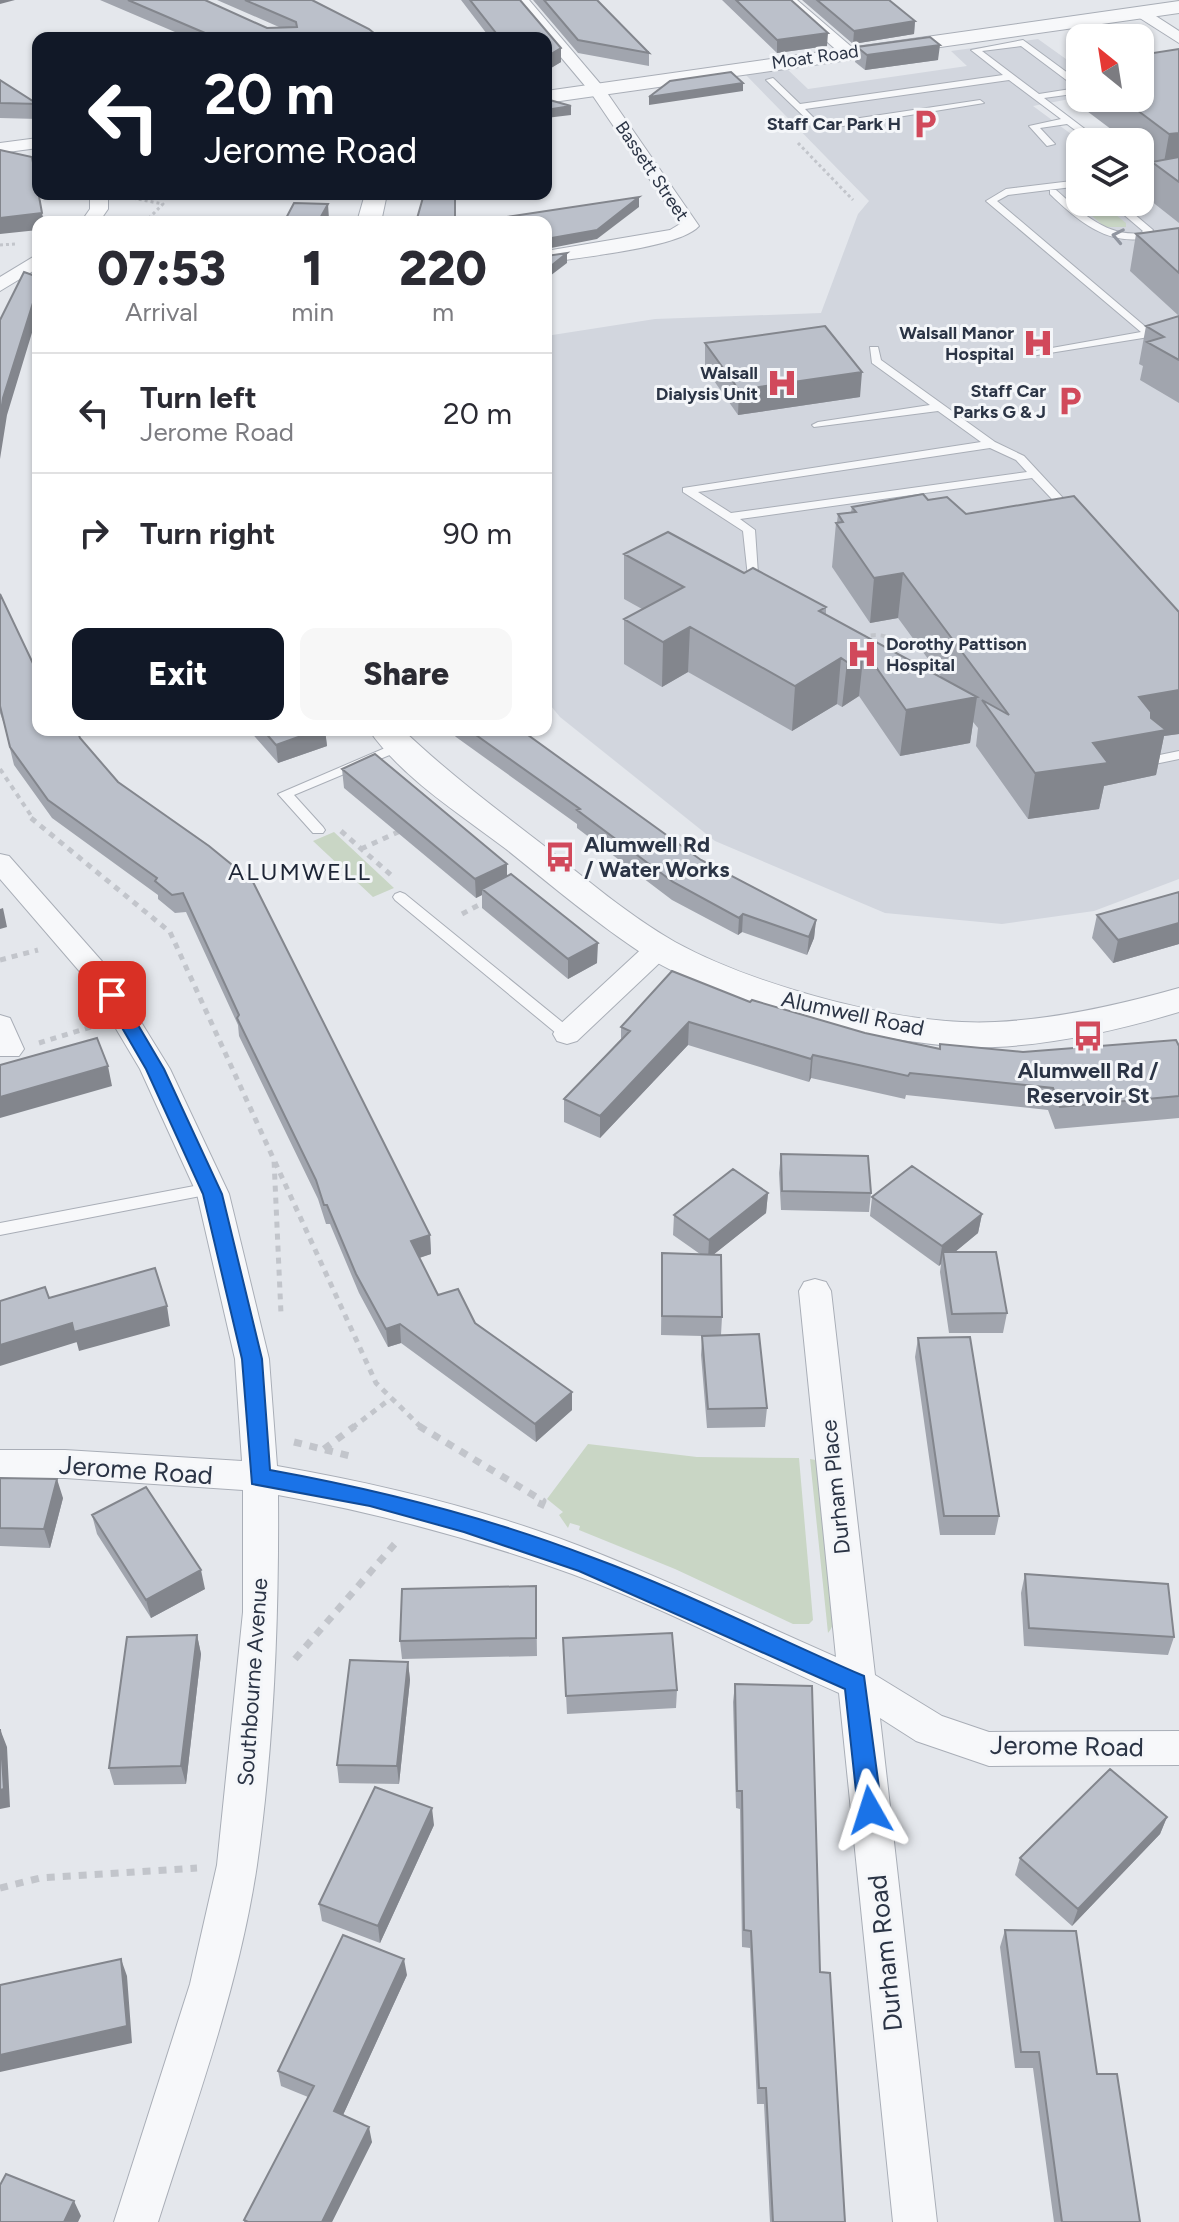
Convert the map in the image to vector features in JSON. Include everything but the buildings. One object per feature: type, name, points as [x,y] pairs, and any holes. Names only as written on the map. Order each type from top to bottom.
[{"type":"street","name":"Bassett Street","points":[[521,0],[548,32]]},
{"type":"street","points":[[788,0],[848,52]]},
{"type":"street","name":"Moat Road","points":[[552,96],[1179,7]]},
{"type":"street","points":[[1140,12],[1178,37]]},
{"type":"street","name":"Bassett Street","points":[[552,37],[597,90],[690,226],[675,235],[552,256]]},
{"type":"street","points":[[0,148],[32,144]]},
{"type":"street","points":[[0,285],[32,264]]},
{"type":"street","name":"Alumwell Road","points":[[392,738],[550,868],[659,948],[716,978],[751,990],[896,1027],[993,1035],[1105,1021],[1179,1000]]},
{"type":"street","name":"Southbourne Avenue","points":[[0,862],[71,942],[126,1016],[155,1069],[210,1189],[249,1345],[260,1477],[261,1612],[237,1865],[211,1984],[136,2222]]},
{"type":"street","points":[[567,1034],[659,948]]},
{"type":"street","name":"Durham Place","points":[[815,1291],[856,1683]]},
{"type":"street","name":"Jerome Road","points":[[0,1464],[65,1464],[260,1477],[370,1497],[586,1564],[856,1683],[930,1729],[989,1749],[1179,1748]]},
{"type":"street","name":"Durham Road","points":[[856,1683],[915,2222]]},
{"type":"lane","points":[[1066,76],[1023,43],[975,50],[1078,128]]},
{"type":"lane","points":[[1057,69],[1066,67]]},
{"type":"lane","points":[[800,107],[1009,77]]},
{"type":"lane","points":[[770,80],[818,127],[980,103]]},
{"type":"lane","points":[[1035,97],[1066,91]]},
{"type":"lane","points":[[1039,121],[1065,119]]},
{"type":"lane","points":[[1050,144],[1034,126],[1065,119]]},
{"type":"lane","points":[[1154,175],[1179,172]]},
{"type":"lane","points":[[1035,354],[1149,334],[1002,210],[1008,200],[1066,187]]},
{"type":"lane","points":[[1057,188],[1109,236],[1157,239]]},
{"type":"lane","points":[[1131,216],[1148,230],[1145,236]]},
{"type":"lane","points":[[874,349],[876,361],[991,444],[1020,458],[1077,519]]},
{"type":"lane","points":[[818,425],[941,407]]},
{"type":"lane","points":[[752,574],[749,530],[687,490],[991,444]]},
{"type":"lane","points":[[729,517],[1036,474]]},
{"type":"lane","points":[[318,830],[285,794],[392,738]]},
{"type":"lane","points":[[1150,761],[1179,755]]},
{"type":"lane","points":[[400,897],[567,1034]]},
{"type":"lane","points":[[0,1229],[210,1189]]},
{"type":"path","points":[[144,200],[163,204],[151,216]]},
{"type":"path","points":[[856,647],[859,639],[866,636],[886,636],[898,644],[892,657],[883,654]]},
{"type":"path","points":[[0,769],[29,816],[170,932],[376,1383],[419,1426],[543,1501],[522,1542]]},
{"type":"path","points":[[361,849],[465,801]]},
{"type":"path","points":[[318,830],[337,827],[400,883],[400,897]]},
{"type":"path","points":[[436,927],[550,868]]},
{"type":"path","points":[[0,960],[45,949]]},
{"type":"path","points":[[4,1037],[10,1052],[126,1016]]},
{"type":"path","points":[[249,1345],[282,1337],[274,1160]]},
{"type":"path","points":[[324,1449],[390,1399]]},
{"type":"path","points":[[292,1661],[423,1512]]},
{"type":"path","points":[[0,1888],[40,1878],[237,1865]]},
{"type":"shaded area","name":"Dorothy Pattison Hospital","points":[[1038,39],[1066,59],[1066,100],[1033,106],[1066,130],[1066,216],[1154,216],[1154,179],[1179,176],[1179,879],[1094,911],[1002,924],[885,913],[715,841],[560,717],[552,707],[552,335],[655,319],[821,313],[858,214],[869,201],[745,74],[786,68],[808,89],[967,66],[951,51]]},
{"type":"green space","points":[[1092,216],[1117,216],[1126,223],[1126,227],[1105,227]]},
{"type":"green space","points":[[334,832],[394,888],[373,897],[313,841]]},
{"type":"green space","points":[[588,1444],[697,1457],[799,1458],[813,1620],[809,1624],[793,1624],[675,1569],[579,1530],[580,1526],[570,1523],[568,1528],[559,1515],[563,1512],[547,1499]]},
{"type":"green space","points":[[810,1459],[816,1460],[836,1577],[837,1601],[828,1633]]},
{"type":"place","name":"Staff Car Park H","points":[[925,124]]},
{"type":"place","name":"Walsall Manor Hospital","points":[[1038,343]]},
{"type":"place","name":"Walsall Dialysis Unit","points":[[782,383]]},
{"type":"place","name":"Staff Car Parks G & J","points":[[1070,401]]},
{"type":"place","name":"Dorothy Pattison Hospital","points":[[862,654]]},
{"type":"place","name":"Alumwell Rd / Water Works","points":[[560,857]]},
{"type":"place","name":"Alumwell Rd / Reservoir St","points":[[1088,1036]]},
{"type":"district","name":"ALUMWELL","points":[[300,872]]},
{"type":"route","points":[[112,995],[155,1069],[213,1194],[252,1359],[260,1477],[370,1497],[464,1523],[586,1564],[856,1683],[870,1810]]}]
